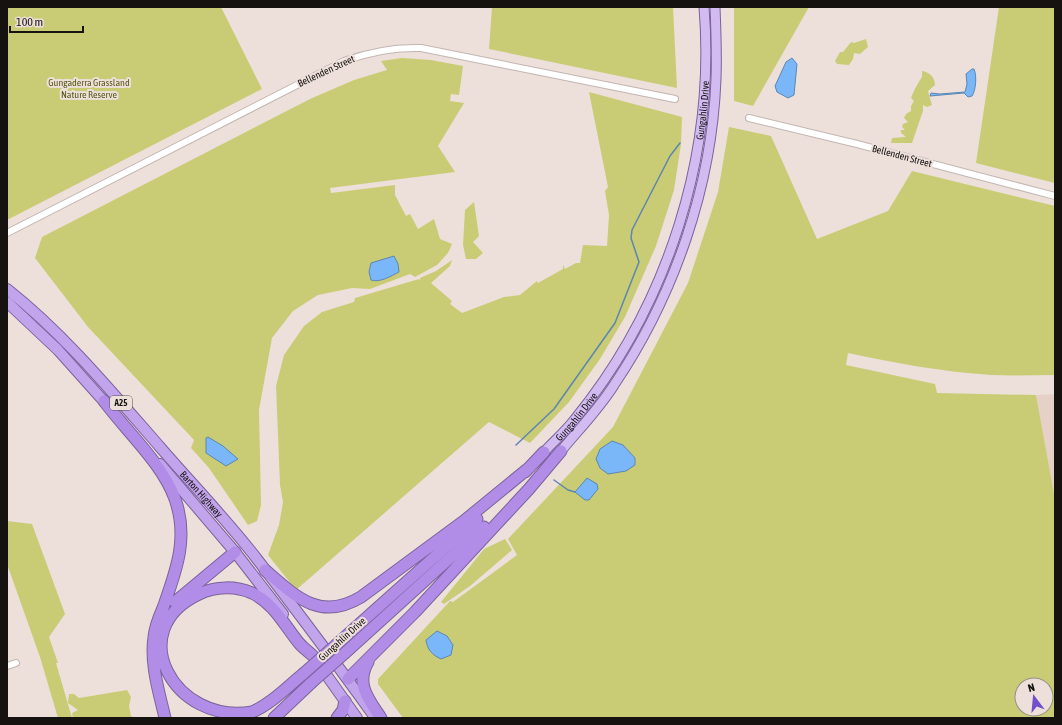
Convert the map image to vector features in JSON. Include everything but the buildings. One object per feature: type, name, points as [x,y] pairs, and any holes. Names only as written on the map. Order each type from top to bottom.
[{"type":"highway","name":"Barton Highway","points":[[7,289],[30,307],[63,340],[136,419],[253,555],[330,654],[346,681],[375,718]]},
{"type":"highway","name":"Barton Highway","points":[[7,302],[58,350],[178,485],[235,552],[313,656],[357,718]]},
{"type":"highway","points":[[104,401],[162,473],[179,511],[181,536],[180,555],[156,628],[153,649],[155,669],[165,718]]},
{"type":"highway","name":"Gungahlin Drive","points":[[274,718],[488,524],[561,451]]},
{"type":"highway","points":[[329,678],[337,683],[346,681],[374,655],[529,489],[561,451]]},
{"type":"highway","name":"Gungahlin Drive","points":[[258,718],[303,674],[486,511],[544,452]]},
{"type":"highway","points":[[265,570],[296,597],[306,602],[327,606],[348,603],[361,597],[464,522],[530,467]]},
{"type":"highway","points":[[153,649],[162,621],[171,606],[235,552],[246,550],[253,555]]},
{"type":"highway","points":[[303,674],[254,712],[230,718],[208,715],[186,704],[177,696],[168,683],[161,658],[164,635],[172,616],[188,600],[208,590],[234,588],[253,593],[268,603],[300,643],[313,656]]},
{"type":"highway","points":[[374,655],[364,671],[362,684],[366,696],[381,718]]},
{"type":"highway","points":[[337,718],[342,712],[346,701],[346,681]]},
{"type":"main road","name":"Gungahlin Drive","points":[[544,452],[574,420],[614,366],[652,298],[670,253],[686,202],[698,148],[703,98],[706,32],[704,7]]},
{"type":"main road","name":"Gungahlin Drive","points":[[561,451],[594,412],[625,369],[664,298],[684,246],[702,180],[713,116],[717,47],[715,7]]},
{"type":"street","name":"Bellenden Street","points":[[7,233],[344,61],[378,51],[398,48],[421,48],[675,99]]},
{"type":"street","name":"Bellenden Street","points":[[750,118],[857,144],[1055,196]]},
{"type":"street","points":[[7,666],[16,663]]},
{"type":"shaded area","points":[[1055,394],[1055,500],[1036,395]]},
{"type":"green space","name":"Gungaderra Grassland Nature Reserve","points":[[7,7],[221,7],[262,89],[7,220]]},
{"type":"green space","points":[[492,7],[673,7],[677,88],[489,49]]},
{"type":"green space","points":[[734,7],[809,7],[753,106],[734,101]]},
{"type":"green space","points":[[999,7],[1055,7],[1055,183],[976,163]]},
{"type":"green space","points":[[866,39],[868,47],[860,54],[854,53],[853,59],[849,65],[837,64],[835,61],[840,52],[843,52],[851,42],[854,43]]},
{"type":"green space","points":[[402,58],[431,60],[463,66],[459,95],[451,94],[450,101],[464,103],[438,146],[455,172],[330,188],[331,193],[395,185],[395,195],[406,216],[410,214],[418,229],[434,219],[440,239],[452,244],[448,253],[437,265],[415,277],[410,274],[370,289],[352,288],[318,295],[293,311],[272,338],[259,410],[261,505],[257,521],[248,525],[209,468],[191,448],[194,440],[88,327],[35,258],[42,237],[310,99],[354,80],[387,70],[381,61]]},
{"type":"green space","points":[[922,71],[931,75],[935,82],[935,85],[928,91],[932,105],[927,107],[923,105],[923,111],[912,143],[891,143],[892,138],[906,137],[901,133],[901,130],[905,130],[902,127],[903,124],[908,122],[904,118],[906,114],[911,111],[911,106],[914,101],[911,98],[922,77]]},
{"type":"green space","points":[[589,92],[682,117],[681,144],[674,190],[656,246],[625,317],[600,359],[569,402],[530,443],[489,422],[296,590],[268,555],[279,525],[283,502],[280,485],[276,386],[284,355],[304,326],[322,312],[354,302],[355,298],[419,279],[420,281],[420,278],[436,271],[452,260],[450,266],[431,283],[452,301],[450,304],[462,313],[504,297],[520,295],[537,281],[538,283],[563,269],[563,265],[565,269],[576,263],[580,263],[583,245],[607,246],[609,215],[605,191],[608,187]]},
{"type":"green space","points":[[729,127],[771,136],[817,239],[888,211],[912,171],[1055,206],[1055,375],[973,374],[901,364],[848,353],[846,365],[935,384],[937,393],[1036,395],[1055,499],[1055,718],[403,718],[378,684],[378,679],[450,601],[453,602],[517,555],[508,539],[613,427],[688,283],[718,192]]},
{"type":"green space","points":[[474,202],[479,236],[473,242],[483,253],[476,259],[466,259],[463,245],[465,210]]},
{"type":"green space","points":[[7,521],[32,524],[65,614],[49,637],[58,663],[56,663],[72,718],[58,718],[40,657],[7,564]]},
{"type":"green space","points":[[505,539],[512,550],[470,586],[444,604],[441,602],[484,549]]},
{"type":"green space","points":[[127,690],[131,697],[129,706],[131,716],[135,718],[73,718],[72,713],[78,710],[68,703],[69,694],[74,694],[79,698]]},
{"type":"water","points":[[792,58],[797,64],[794,95],[788,98],[777,92],[775,86],[786,62]]},
{"type":"water","points":[[974,69],[976,79],[972,96],[968,97],[964,93],[930,96],[931,93],[940,94],[965,92],[967,84],[966,74]]},
{"type":"water","points":[[394,256],[398,264],[399,272],[382,280],[371,280],[369,272],[371,263]]},
{"type":"water","points":[[208,437],[223,446],[238,459],[226,466],[206,453],[206,438]]},
{"type":"water","points":[[612,441],[623,445],[635,458],[635,465],[626,471],[608,474],[600,468],[596,459],[600,449]]},
{"type":"water","points":[[587,478],[597,484],[598,489],[589,500],[585,500],[575,492]]},
{"type":"water","points":[[437,631],[447,636],[453,645],[451,655],[441,659],[430,651],[426,640]]},
{"type":"waterway","points":[[516,445],[554,409],[615,323],[639,262],[631,238],[632,230],[670,156],[680,143]]},
{"type":"waterway","points":[[554,480],[568,490],[575,492]]}]
